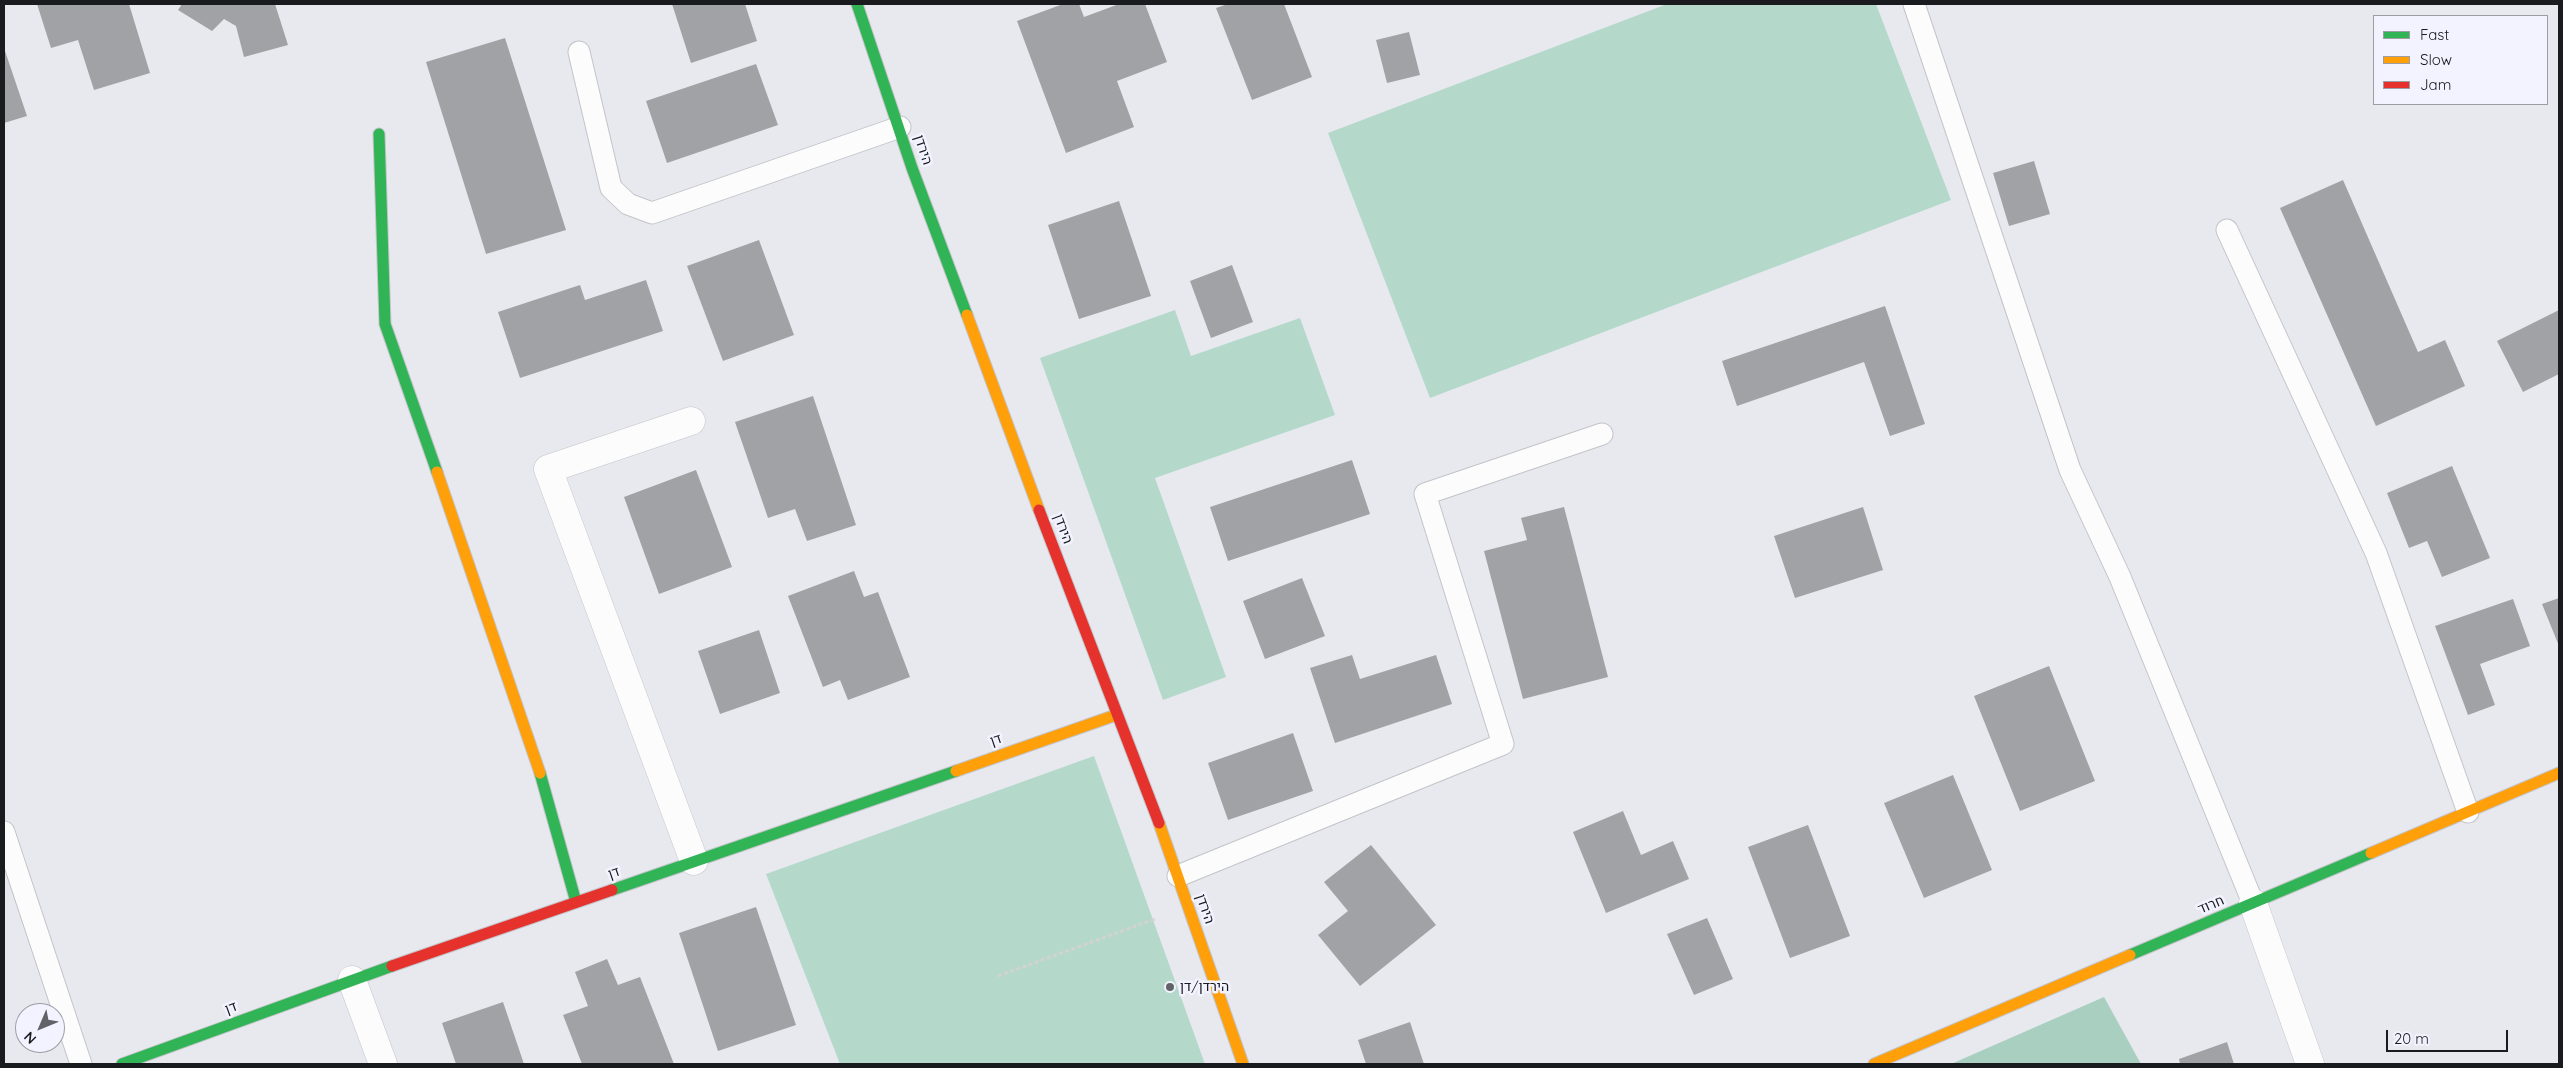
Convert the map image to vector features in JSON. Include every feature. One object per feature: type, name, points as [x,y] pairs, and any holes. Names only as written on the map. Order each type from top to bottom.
[{"type":"street","name":"הירדן","points":[[857,4],[900,127],[912,168],[1116,715],[1154,808],[1243,1064]]},
{"type":"street","points":[[379,134],[385,324],[504,663],[551,805],[576,902]]},
{"type":"street","points":[[692,421],[548,469],[694,861]]},
{"type":"street","name":"דן","points":[[122,1064],[352,980],[1116,715]]},
{"type":"street","name":"חרוד","points":[[1874,1064],[2559,774]]},
{"type":"street","points":[[2253,903],[2310,1064]]},
{"type":"street","points":[[352,980],[383,1064]]},
{"type":"lane","points":[[1914,4],[2070,470],[2120,577],[2253,903]]},
{"type":"lane","points":[[579,52],[611,188],[628,204],[652,213],[900,127]]},
{"type":"lane","points":[[2227,230],[2376,554],[2468,812]]},
{"type":"lane","points":[[1178,876],[1503,744],[1425,494],[1602,434]]},
{"type":"lane","points":[[4,832],[81,1064]]},
{"type":"path","points":[[998,976],[1188,907]]},
{"type":"green space","points":[[1667,4],[1876,4],[1951,200],[1430,398],[1328,133]]},
{"type":"green space","points":[[1175,310],[1191,356],[1300,318],[1335,415],[1155,478],[1226,677],[1163,700],[1040,358]]},
{"type":"green space","points":[[1094,756],[1205,1064],[840,1064],[766,874]]},
{"type":"green space","points":[[2104,997],[2141,1064],[1951,1064]]},
{"type":"building","points":[[37,4],[129,4],[150,73],[94,90],[78,40],[51,48]]},
{"type":"building","points":[[182,4],[275,4],[288,45],[244,57],[236,26],[224,19],[212,31],[178,10]]},
{"type":"building","points":[[672,4],[745,4],[757,41],[691,63]]},
{"type":"building","points":[[1063,4],[1079,4],[1084,17],[1119,4],[1145,4],[1167,62],[1117,81],[1134,127],[1066,153],[1017,21]]},
{"type":"building","points":[[1228,4],[1284,4],[1312,77],[1252,100],[1216,8]]},
{"type":"building","points":[[1409,32],[1420,75],[1387,83],[1376,40]]},
{"type":"building","points":[[505,38],[566,230],[486,254],[426,62]]},
{"type":"building","points":[[4,48],[27,116],[4,123]]},
{"type":"building","points":[[756,64],[778,125],[667,163],[646,101]]},
{"type":"building","points":[[2034,161],[2050,214],[2009,226],[1993,173]]},
{"type":"building","points":[[2343,180],[2418,352],[2445,340],[2465,386],[2376,426],[2280,208]]},
{"type":"building","points":[[1119,201],[1151,296],[1079,319],[1048,225]]},
{"type":"building","points":[[759,240],[794,335],[723,361],[687,266]]},
{"type":"building","points":[[1232,265],[1253,322],[1211,338],[1190,281]]},
{"type":"building","points":[[646,280],[663,331],[520,378],[498,312],[580,285],[585,300]]},
{"type":"building","points":[[1885,306],[1925,424],[1890,436],[1864,362],[1737,406],[1722,361]]},
{"type":"building","points":[[2559,310],[2559,374],[2523,392],[2497,341]]},
{"type":"building","points":[[813,396],[856,525],[807,541],[795,509],[768,518],[735,422]]},
{"type":"building","points":[[1352,460],[1370,514],[1228,561],[1210,507]]},
{"type":"building","points":[[2452,466],[2490,558],[2442,577],[2427,541],[2409,548],[2387,493]]},
{"type":"building","points":[[696,470],[732,567],[659,594],[624,497]]},
{"type":"building","points":[[1564,507],[1608,677],[1523,699],[1484,551],[1527,540],[1521,518]]},
{"type":"building","points":[[1863,507],[1883,570],[1795,598],[1774,536]]},
{"type":"building","points":[[854,571],[864,597],[878,592],[910,677],[848,700],[840,680],[823,687],[788,596]]},
{"type":"building","points":[[1302,578],[1325,636],[1265,659],[1243,601]]},
{"type":"building","points":[[2559,598],[2559,646],[2542,604]]},
{"type":"building","points":[[2513,599],[2530,646],[2480,664],[2495,705],[2468,715],[2435,626]]},
{"type":"building","points":[[759,630],[780,693],[720,714],[698,651]]},
{"type":"building","points":[[1352,655],[1360,679],[1436,655],[1452,704],[1335,743],[1310,668]]},
{"type":"building","points":[[2049,666],[2095,781],[2020,811],[1974,696]]},
{"type":"building","points":[[1293,733],[1313,791],[1228,820],[1208,763]]},
{"type":"building","points":[[1953,775],[1992,870],[1924,898],[1884,803]]},
{"type":"building","points":[[1623,811],[1641,855],[1673,841],[1689,879],[1606,913],[1573,832]]},
{"type":"building","points":[[1808,825],[1850,936],[1790,958],[1748,847]]},
{"type":"building","points":[[1371,845],[1436,925],[1360,986],[1318,935],[1348,911],[1324,882]]},
{"type":"building","points":[[756,907],[796,1025],[718,1051],[679,933]]},
{"type":"building","points":[[1707,918],[1733,979],[1694,995],[1667,934]]},
{"type":"building","points":[[607,959],[618,985],[640,977],[674,1064],[582,1064],[563,1015],[588,1006],[575,972]]},
{"type":"building","points":[[503,1002],[524,1064],[456,1064],[442,1023]]},
{"type":"building","points":[[1410,1022],[1424,1064],[1366,1064],[1358,1040]]},
{"type":"building","points":[[2227,1042],[2234,1064],[2180,1064],[2179,1059]]},
{"type":"traffic: fast","points":[[857,4],[912,168],[967,315]]},
{"type":"traffic: fast","points":[[379,134],[385,324],[437,472]]},
{"type":"traffic: fast","points":[[612,890],[956,771]]},
{"type":"traffic: fast","points":[[540,773],[576,902]]},
{"type":"traffic: fast","points":[[2130,955],[2371,853]]},
{"type":"traffic: fast","points":[[122,1064],[392,966]]},
{"type":"traffic: slow","points":[[967,315],[1039,510]]},
{"type":"traffic: slow","points":[[437,472],[540,773]]},
{"type":"traffic: slow","points":[[956,771],[1116,715]]},
{"type":"traffic: slow","points":[[2371,853],[2559,773]]},
{"type":"traffic: slow","points":[[1159,823],[1243,1064]]},
{"type":"traffic: slow","points":[[1874,1064],[2130,955]]},
{"type":"traffic: jam","points":[[1039,510],[1159,823]]},
{"type":"traffic: jam","points":[[392,966],[612,890]]},
{"type":"place","name":"הירדן/דן","points":[[1170,987]]}]
